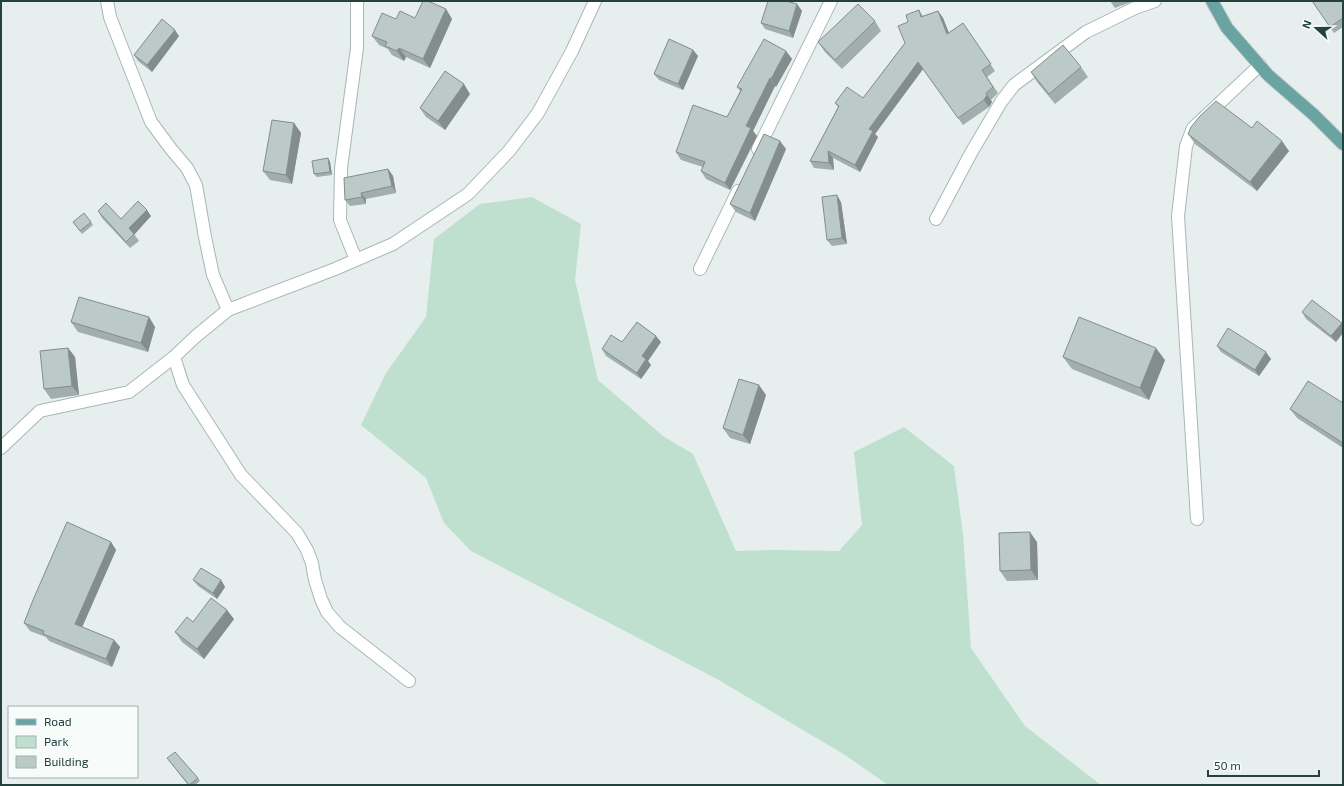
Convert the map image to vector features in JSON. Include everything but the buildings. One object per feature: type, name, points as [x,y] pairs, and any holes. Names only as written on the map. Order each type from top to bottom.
[{"type":"main road","points":[[1212,1],[1227,28],[1268,75],[1314,115],[1343,144]]},
{"type":"street","points":[[107,1],[110,17],[151,122],[187,168],[196,185],[213,274],[228,310]]},
{"type":"street","points":[[356,260],[340,220],[341,168],[357,48],[357,1]]},
{"type":"street","points":[[1,448],[40,411],[129,392],[174,357],[195,337],[228,310],[394,244],[468,194],[509,151],[538,114],[572,51],[595,1]]},
{"type":"street","points":[[752,161],[831,1]]},
{"type":"street","points":[[936,219],[971,153],[1001,102],[1014,85],[1086,32],[1135,8],[1154,1]]},
{"type":"street","points":[[1197,520],[1178,216],[1186,146],[1193,128],[1260,65]]},
{"type":"street","points":[[700,269],[741,183]]},
{"type":"street","points":[[174,357],[183,385],[241,476],[297,533],[307,550],[312,563],[315,580],[327,612],[340,627],[409,681]]},
{"type":"green space","points":[[532,197],[581,224],[575,280],[598,380],[663,436],[693,454],[736,551],[839,551],[862,525],[854,452],[904,427],[954,466],[963,534],[971,648],[1025,726],[1101,785],[888,785],[845,755],[717,679],[471,551],[444,523],[426,478],[361,425],[386,373],[426,317],[434,239],[480,204]]}]
